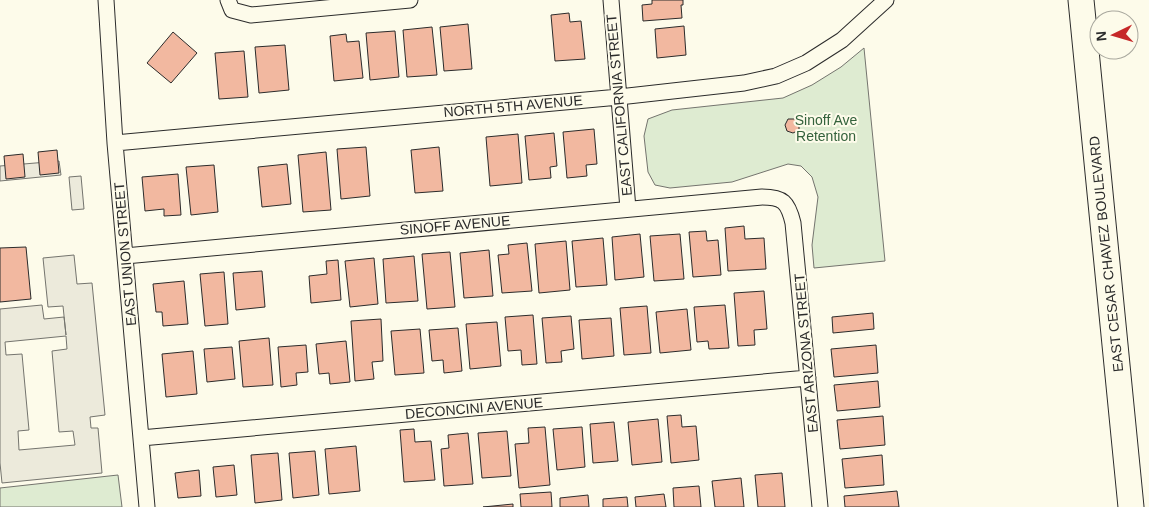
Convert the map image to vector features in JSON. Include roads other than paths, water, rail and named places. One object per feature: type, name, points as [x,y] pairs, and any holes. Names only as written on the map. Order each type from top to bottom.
[{"type":"highway","name":"EAST CESAR CHAVEZ BOULEVARD","points":[[1081,0],[1131,507]]},
{"type":"street","name":"EAST UNION STREET","points":[[106,0],[115,143],[147,507]]},
{"type":"street","points":[[230,5],[251,15],[410,0]]},
{"type":"street","name":"EAST CALIFORNIA STREET","points":[[610,0],[628,209]]},
{"type":"street","name":"NORTH 5TH AVENUE","points":[[115,143],[619,97],[744,83],[776,76],[806,63],[842,40],[886,0]]},
{"type":"street","name":"SINOFF AVENUE","points":[[125,256],[762,197],[778,198],[784,202]]},
{"type":"street","name":"EAST ARIZONA STREET","points":[[784,202],[791,212],[793,223],[820,507]]},
{"type":"street","name":"DECONCINI AVENUE","points":[[141,438],[808,378]]},
{"type":"park label","name":"Sinoff Ave Retention","points":[[826,128]]}]
